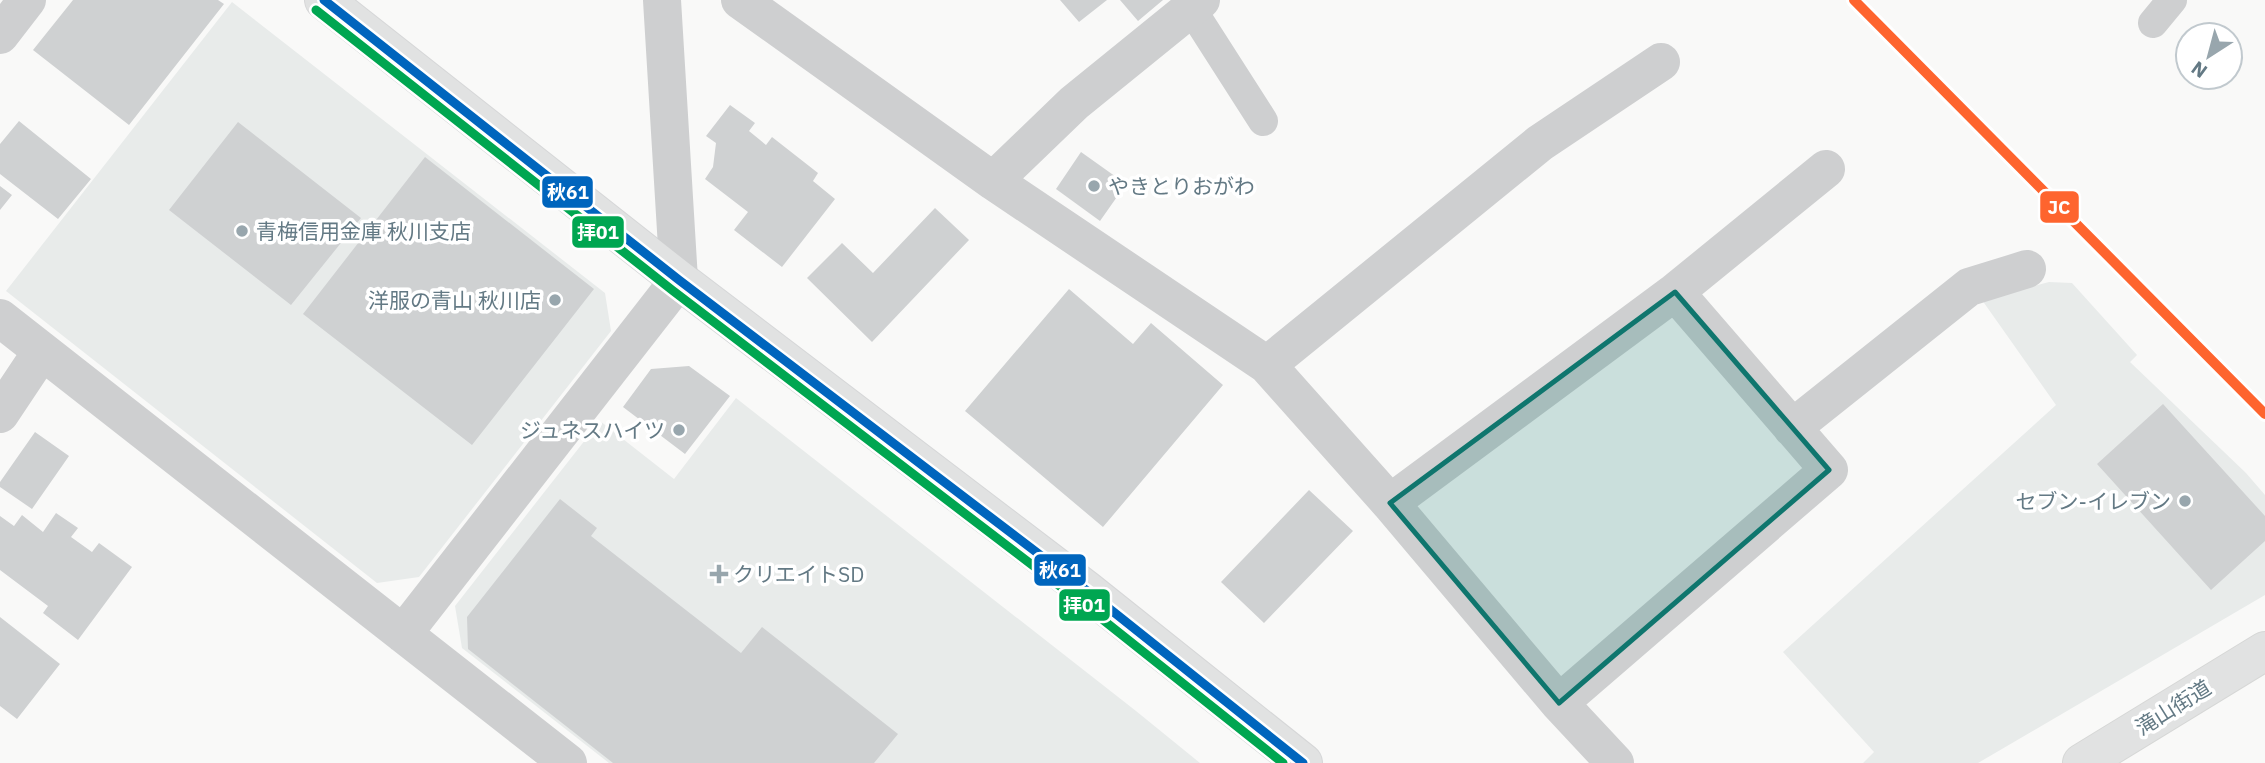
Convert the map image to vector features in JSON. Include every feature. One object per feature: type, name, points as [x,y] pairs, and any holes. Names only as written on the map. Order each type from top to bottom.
[{"type":"main road","points":[[324,0],[679,279],[1086,590],[1303,763]]},
{"type":"main road","name":"滝山街道","points":[[2082,763],[2265,651]]},
{"type":"street","points":[[0,35],[27,0]]},
{"type":"street","points":[[403,634],[679,279],[662,0]]},
{"type":"street","points":[[740,0],[993,181],[1267,365],[1390,503],[1559,703],[1615,763]]},
{"type":"street","points":[[993,181],[1074,103],[1196,4]]},
{"type":"street","points":[[1267,365],[1539,143],[1661,62]]},
{"type":"street","points":[[1390,503],[1675,292],[1826,169]]},
{"type":"street","points":[[1792,428],[1969,286],[2027,269]]},
{"type":"street","points":[[1559,703],[1829,470],[1675,292]]},
{"type":"street","points":[[0,318],[568,763]]},
{"type":"street","points":[[0,414],[42,351]]},
{"type":"lane","points":[[2153,23],[2172,0]]},
{"type":"lane","points":[[1196,4],[1263,121]]},
{"type":"highlighted area","points":[[1675,292],[1829,470],[1559,703],[1390,503]]},
{"type":"shaded area","points":[[232,2],[605,293],[611,331],[419,577],[377,583],[6,291]]},
{"type":"shaded area","points":[[2049,282],[2072,283],[2137,355],[2130,362],[2246,473],[2265,495],[2265,595],[1978,763],[1863,763],[1874,752],[1783,652],[2056,405],[1982,300]]},
{"type":"shaded area","name":"クリエイトSD","points":[[736,398],[1200,763],[609,763],[462,648],[455,606],[600,421],[674,479]]},
{"type":"building","points":[[73,0],[218,0],[224,4],[129,125],[33,50]]},
{"type":"building","points":[[1060,0],[1107,0],[1079,22]]},
{"type":"building","points":[[1120,0],[1163,0],[1138,21]]},
{"type":"building","points":[[730,105],[755,123],[749,131],[766,145],[772,137],[818,173],[813,181],[835,199],[782,267],[734,230],[748,212],[705,179],[713,167],[716,143],[706,136]]},
{"type":"building","points":[[19,121],[91,179],[58,219],[0,174],[0,144]]},
{"type":"building","points":[[238,122],[361,218],[291,305],[169,210]]},
{"type":"building","points":[[1081,152],[1126,184],[1100,221],[1056,189]]},
{"type":"building","points":[[425,157],[594,289],[472,445],[303,314]]},
{"type":"building","points":[[0,186],[12,195],[0,210]]},
{"type":"building","points":[[935,208],[969,240],[872,342],[807,278],[842,243],[873,273]]},
{"type":"building","points":[[1069,289],[1133,344],[1151,323],[1223,385],[1103,527],[965,411]]},
{"type":"building","name":"ジュネスハイツ","points":[[689,366],[730,396],[685,454],[623,407],[651,369]]},
{"type":"building","points":[[2163,404],[2265,516],[2265,541],[2211,590],[2097,464]]},
{"type":"building","points":[[35,432],[69,456],[32,509],[0,487],[0,482]]},
{"type":"building","points":[[1309,490],[1353,531],[1264,623],[1221,582]]},
{"type":"building","points":[[560,499],[597,528],[591,536],[741,653],[762,627],[898,734],[874,763],[613,763],[468,649],[467,617]]},
{"type":"building","points":[[56,513],[78,528],[71,537],[92,552],[99,543],[132,567],[78,640],[43,613],[48,606],[0,570],[0,516],[14,526],[22,515],[43,532]]},
{"type":"building","points":[[0,617],[60,664],[17,719],[0,706]]},
{"type":"transit line","name":"秋61","points":[[324,0],[679,280],[1086,590],[1303,763]]},
{"type":"transit line","name":"JC","points":[[1854,0],[2265,414]]},
{"type":"transit line","name":"拝01","points":[[316,10],[672,290],[1078,600],[1283,763]]},
{"type":"place","name":"やきとりおがわ","points":[[1094,186]]},
{"type":"place","name":"青梅信用金庫 秋川支店","points":[[242,231]]},
{"type":"place","name":"洋服の青山 秋川店","points":[[555,300]]},
{"type":"place","name":"ジュネスハイツ","points":[[679,430]]},
{"type":"place","name":"セブン-イレブン","points":[[2185,501]]},
{"type":"place","name":"クリエイトSD","points":[[719,574]]}]
